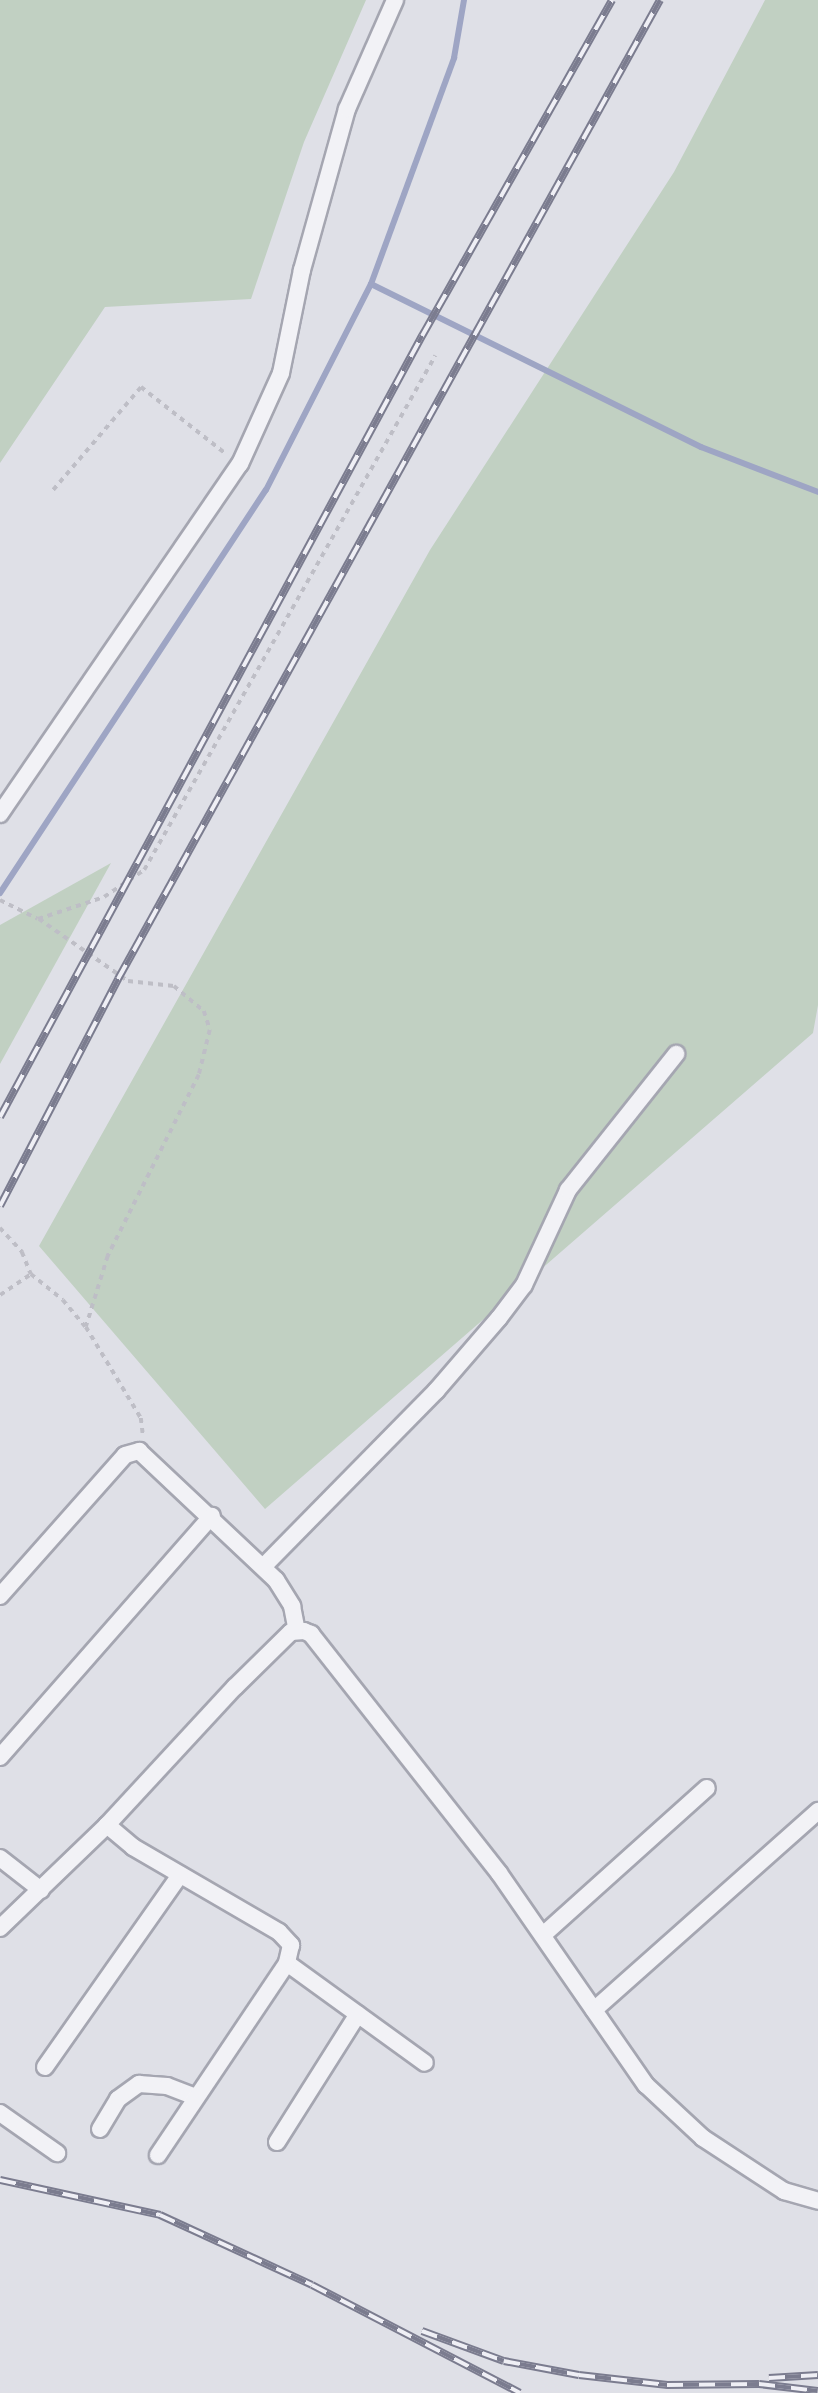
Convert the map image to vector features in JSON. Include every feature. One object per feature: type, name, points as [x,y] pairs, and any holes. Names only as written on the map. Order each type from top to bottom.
[{"type":"street","points":[[0,814],[240,464],[281,373],[302,270],[347,109],[395,0]]},
{"type":"street","points":[[263,1567],[436,1391],[499,1318],[524,1285],[568,1190],[676,1054]]},
{"type":"street","points":[[0,1596],[125,1455],[139,1451],[212,1516],[263,1567],[292,1606],[297,1631]]},
{"type":"street","points":[[0,1757],[212,1516]]},
{"type":"street","points":[[0,1928],[107,1825],[235,1687],[291,1632],[311,1634],[499,1873],[646,2085],[703,2138],[784,2191],[818,2201]]},
{"type":"street","points":[[543,1935],[708,1788]]},
{"type":"street","points":[[594,2010],[818,1811]]},
{"type":"street","points":[[107,1825],[180,1875],[286,1938],[291,1953],[287,1963],[158,2155]]},
{"type":"street","points":[[0,1858],[41,1890]]},
{"type":"street","points":[[45,2067],[180,1875]]},
{"type":"street","points":[[287,1963],[425,2063]]},
{"type":"street","points":[[276,2142],[358,2014]]},
{"type":"street","points":[[100,2129],[118,2099],[139,2084],[167,2086],[195,2097]]},
{"type":"street","points":[[0,2113],[57,2153]]},
{"type":"path","points":[[38,919],[104,897],[144,870],[435,356]]},
{"type":"path","points":[[53,490],[141,387],[240,464]]},
{"type":"path","points":[[0,900],[38,919],[128,981],[174,986],[204,1012],[210,1030],[200,1075],[108,1256],[86,1326]]},
{"type":"path","points":[[0,1228],[22,1252],[31,1274],[86,1326],[141,1418],[146,1456]]},
{"type":"path","points":[[0,1295],[31,1274]]},
{"type":"green space","points":[[0,0],[366,0],[304,142],[251,299],[105,307],[0,463]]},
{"type":"green space","points":[[765,0],[818,0],[818,1005],[813,1033],[265,1509],[39,1246],[430,550],[674,172]]},
{"type":"green space","points":[[111,863],[0,1064],[0,925]]},
{"type":"waterway","points":[[371,284],[454,58],[464,0]]},
{"type":"waterway","points":[[0,893],[266,490],[371,284],[701,447],[818,492]]},
{"type":"railway","points":[[0,1117],[422,336],[612,0]]},
{"type":"railway","points":[[0,1206],[118,979],[660,0]]},
{"type":"railway","points":[[0,2180],[160,2215],[312,2285],[520,2393]]},
{"type":"railway","points":[[422,2331],[504,2361],[579,2375],[667,2385],[759,2384],[818,2391]]},
{"type":"railway","points":[[769,2378],[818,2375]]}]
